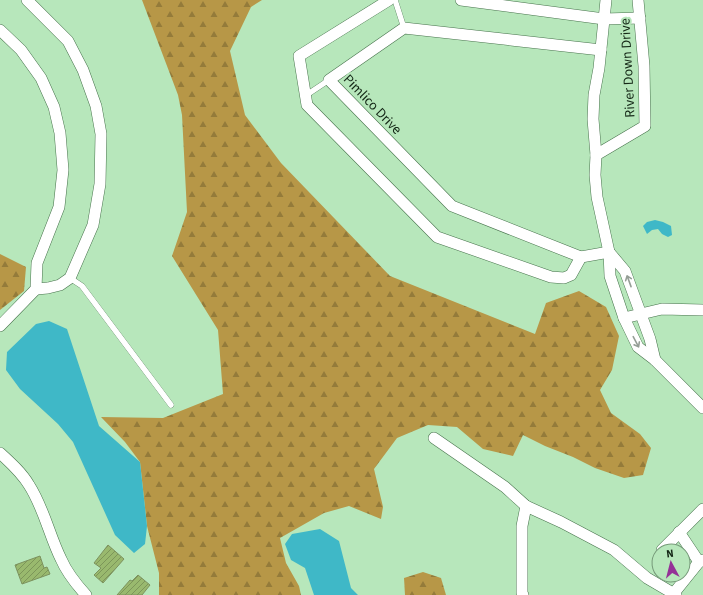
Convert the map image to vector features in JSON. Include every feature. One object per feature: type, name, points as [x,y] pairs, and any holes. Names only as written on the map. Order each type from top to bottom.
[{"type":"street","points":[[0,326],[36,289],[60,285],[70,278],[93,225],[100,184],[101,134],[96,106],[83,70],[68,41],[27,0]]},
{"type":"street","points":[[389,0],[299,56],[307,105],[437,237],[551,277],[564,278],[571,275],[580,257],[609,252]]},
{"type":"street","points":[[461,0],[604,20],[640,18]]},
{"type":"street","name":"River Down Drive","points":[[606,0],[599,68],[594,95],[593,119],[597,197],[609,252],[610,276],[624,318],[638,347],[655,360],[703,408]]},
{"type":"street","name":"River Down Drive","points":[[596,155],[645,126],[644,66],[638,0]]},
{"type":"street","points":[[404,28],[601,50]]},
{"type":"street","name":"Pimlico Drive","points":[[404,28],[329,80],[452,206],[580,257]]},
{"type":"street","points":[[0,30],[21,50],[41,78],[54,107],[60,133],[63,170],[59,207],[37,263],[36,289]]},
{"type":"street","name":"River Down Drive","points":[[609,252],[625,271],[650,339],[655,360]]},
{"type":"street","points":[[624,318],[662,309],[703,310]]},
{"type":"street","points":[[434,438],[505,487],[526,506],[561,522],[614,550],[647,578],[675,594],[701,561],[679,532]]},
{"type":"street","points":[[0,453],[29,484],[36,496],[60,558],[72,579],[86,595]]},
{"type":"street","points":[[523,595],[522,526],[526,506]]},
{"type":"street","points":[[669,543],[703,509]]},
{"type":"lane","points":[[395,0],[404,28]]},
{"type":"lane","points":[[305,96],[329,80]]},
{"type":"lane","points":[[70,278],[82,286],[171,405]]},
{"type":"green space","points":[[142,0],[262,0],[251,7],[230,51],[245,115],[281,163],[390,276],[535,334],[546,303],[579,291],[606,307],[619,336],[612,370],[600,390],[611,413],[640,434],[651,448],[643,475],[624,478],[595,468],[523,435],[513,456],[483,449],[457,427],[428,425],[397,438],[374,469],[383,507],[381,519],[349,506],[324,513],[280,538],[286,563],[299,586],[301,595],[159,595],[159,573],[147,526],[140,462],[125,442],[101,417],[163,418],[223,394],[218,330],[172,256],[187,212],[182,115],[178,95]]},
{"type":"green space","points":[[0,254],[26,267],[24,291],[0,310]]},
{"type":"green space","points":[[423,572],[441,578],[446,595],[405,595],[404,578]]},
{"type":"water","points":[[655,220],[671,226],[672,235],[668,237],[662,234],[658,229],[652,230],[647,234],[643,226],[647,222]]},
{"type":"water","points":[[49,321],[67,329],[99,426],[140,462],[147,526],[145,544],[134,553],[115,535],[73,442],[58,424],[20,389],[6,370],[7,352],[36,324]]},
{"type":"water","points":[[320,529],[339,541],[351,588],[358,595],[314,595],[305,568],[291,560],[285,544],[292,534]]},
{"type":"building","points":[[108,545],[124,559],[103,583],[94,575],[101,568],[94,563]]},
{"type":"building","points":[[40,556],[44,568],[47,567],[50,574],[22,584],[15,565]]},
{"type":"building","points":[[138,575],[150,585],[142,595],[117,595],[130,580],[132,581]]}]
